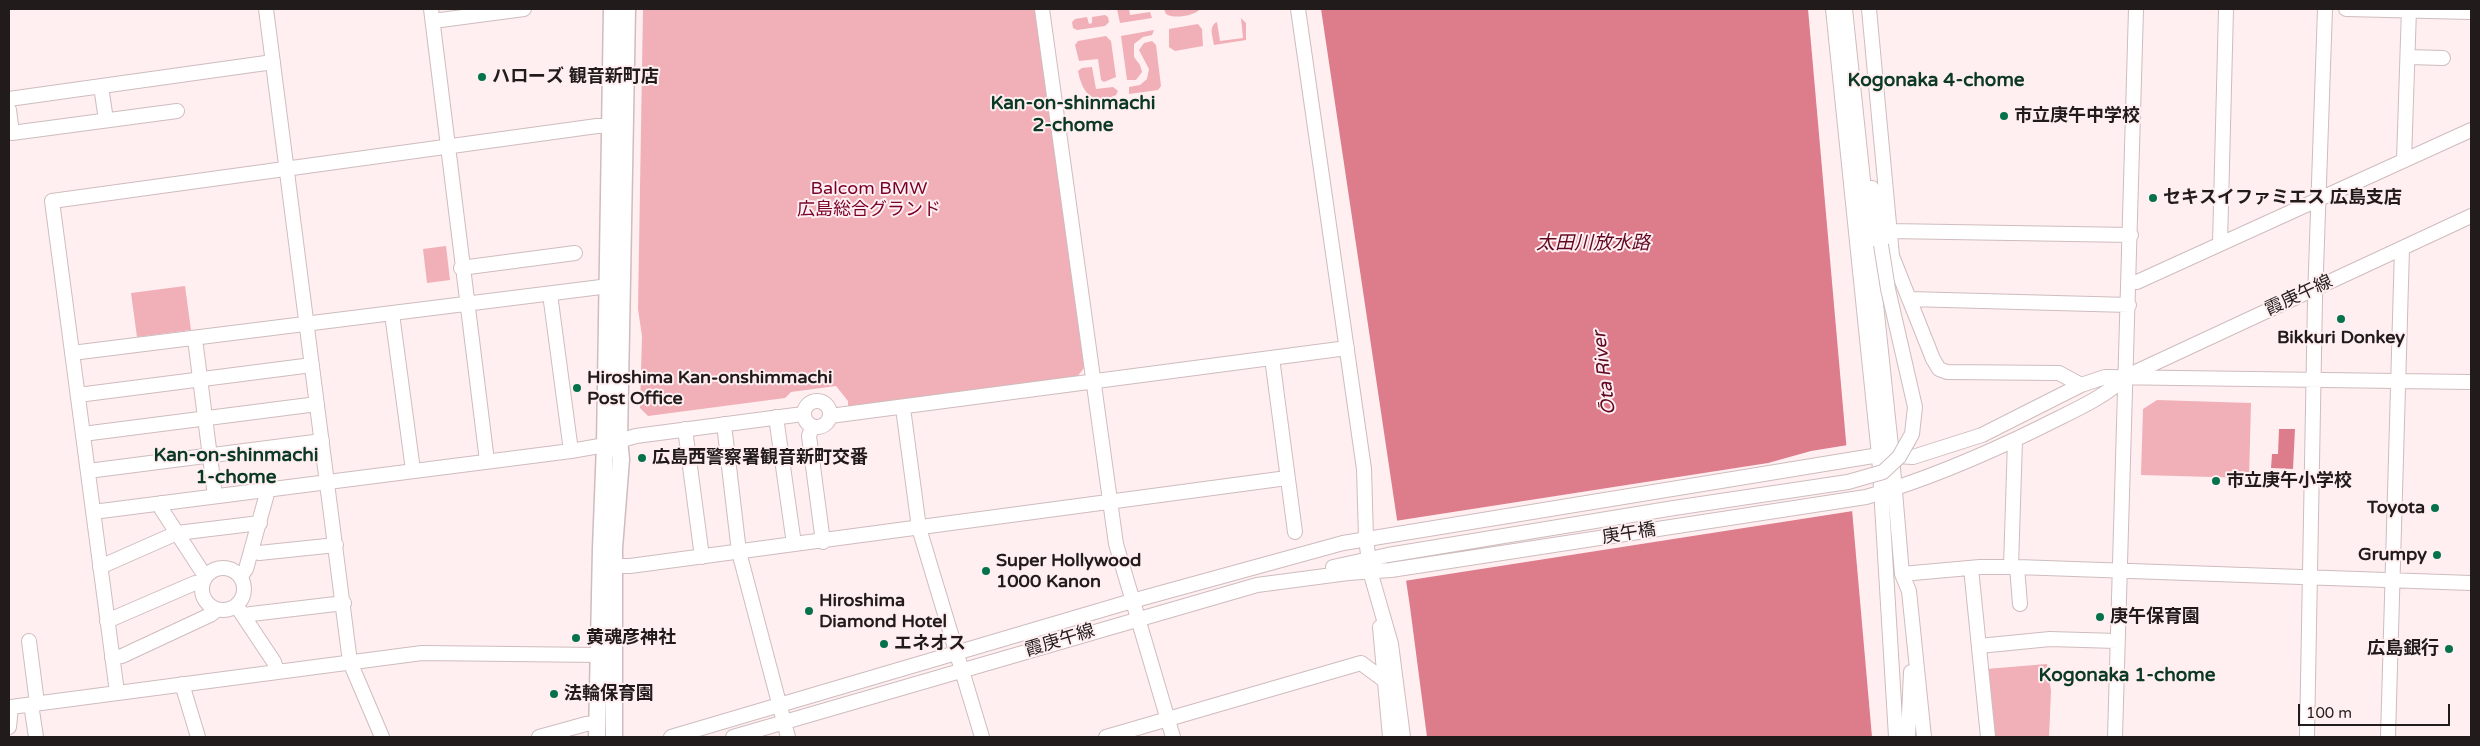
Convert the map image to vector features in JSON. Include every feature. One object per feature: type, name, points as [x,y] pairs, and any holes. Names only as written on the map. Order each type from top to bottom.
[{"type":"main road","points":[[597,730],[600,549],[612,442],[617,126],[612,9]]},
{"type":"main road","points":[[617,126],[627,9]]},
{"type":"main road","points":[[612,442],[621,459],[614,566],[614,737]]},
{"type":"street","points":[[266,9],[344,603],[350,662],[382,737]]},
{"type":"street","points":[[486,461],[461,268],[432,15],[524,9]]},
{"type":"street","points":[[1042,9],[1092,382],[1116,544],[1173,737]]},
{"type":"street","points":[[1298,9],[1364,469],[1366,538],[1380,608],[1391,644],[1403,737]]},
{"type":"street","points":[[1833,9],[1885,456]]},
{"type":"street","points":[[1845,9],[1888,491],[1896,737]]},
{"type":"street","points":[[1869,9],[1892,256],[1933,359],[1939,369],[1947,372],[2059,373],[2081,385]]},
{"type":"street","points":[[2115,737],[2118,571],[2130,282],[2136,9]]},
{"type":"street","points":[[2220,244],[2226,9]]},
{"type":"street","points":[[2307,737],[2318,200],[2325,9]]},
{"type":"street","points":[[2346,9],[2471,12]]},
{"type":"street","points":[[2404,160],[2409,10]]},
{"type":"street","points":[[2408,57],[2443,58]]},
{"type":"street","points":[[9,99],[273,62]]},
{"type":"street","points":[[101,86],[106,120]]},
{"type":"street","points":[[1370,565],[1388,555],[1848,482],[1882,472],[1891,465],[1907,446],[1915,421],[1915,407],[1888,289],[1866,146],[1854,105]]},
{"type":"street","points":[[9,110],[12,133],[177,111]]},
{"type":"street","points":[[117,692],[52,201],[447,146],[617,126]]},
{"type":"street","points":[[2130,282],[2136,282],[2471,130]]},
{"type":"street","name":"霞庚午線","points":[[2127,376],[2471,216]]},
{"type":"street","points":[[1890,230],[2131,235]]},
{"type":"street","points":[[2388,737],[2402,248]]},
{"type":"street","points":[[461,268],[575,253]]},
{"type":"street","points":[[72,354],[614,286]]},
{"type":"street","points":[[550,294],[571,451]]},
{"type":"street","points":[[1909,299],[2129,305]]},
{"type":"street","points":[[392,314],[413,470]]},
{"type":"street","points":[[195,339],[216,496]]},
{"type":"street","points":[[830,416],[827,406],[818,401],[808,405],[803,414],[806,422],[812,427],[823,426],[830,416],[903,408],[1347,348]]},
{"type":"street","points":[[1272,358],[1295,532]]},
{"type":"street","points":[[78,395],[312,365]]},
{"type":"street","name":"庚午橋","points":[[1370,565],[1391,570],[1866,497],[1888,491],[2015,440],[2109,392],[2127,376]]},
{"type":"street","points":[[671,737],[1132,601],[1366,538],[1885,456],[1914,457],[1982,435],[2081,385],[2105,377],[2471,382]]},
{"type":"street","points":[[83,434],[317,404]]},
{"type":"street","points":[[903,408],[919,528],[982,737]]},
{"type":"street","points":[[93,512],[571,451],[685,429],[803,414]]},
{"type":"street","points":[[776,417],[794,544]]},
{"type":"street","points":[[724,424],[739,552],[788,737]]},
{"type":"street","points":[[812,427],[809,436],[823,542]]},
{"type":"street","points":[[685,429],[702,557]]},
{"type":"street","points":[[2015,440],[2014,567],[2020,604]]},
{"type":"street","points":[[88,471],[322,441]]},
{"type":"street","points":[[614,566],[823,542],[1287,478]]},
{"type":"street","points":[[241,576],[246,569],[268,490]]},
{"type":"street","points":[[1888,491],[1902,574],[1909,591],[1924,737]]},
{"type":"street","points":[[161,503],[162,510],[204,580],[203,597],[209,605],[217,610],[344,603]]},
{"type":"street","points":[[100,567],[177,533],[260,523]]},
{"type":"street","points":[[251,551],[259,553],[336,545]]},
{"type":"street","name":"霞庚午線","points":[[733,737],[1257,585],[1370,565]]},
{"type":"street","points":[[108,621],[204,580],[211,571],[222,567],[232,568],[241,576],[245,592],[240,610],[274,662],[277,671]]},
{"type":"street","points":[[1902,574],[1971,568],[2014,567],[2471,583]]},
{"type":"street","points":[[1971,568],[1988,737]]},
{"type":"street","points":[[1380,608],[1379,631],[1390,737]]},
{"type":"street","points":[[112,658],[122,656],[217,610]]},
{"type":"street","points":[[1979,646],[2050,639],[2117,641]]},
{"type":"street","points":[[29,641],[36,737]]},
{"type":"street","points":[[9,727],[11,707],[422,653],[599,655]]},
{"type":"street","points":[[1106,737],[1361,663],[1384,680]]},
{"type":"street","points":[[1908,737],[1909,674],[1913,668],[1917,667]]},
{"type":"street","points":[[182,684],[198,737]]},
{"type":"street","points":[[540,737],[586,724],[597,730]]},
{"type":"green space","name":"Balcom BMW 広島総合グランド","points":[[643,9],[1035,9],[1084,368],[1077,377],[848,409],[848,401],[836,386],[791,392],[785,398],[648,416],[640,408],[642,336],[638,309]]},
{"type":"green space","points":[[1117,9],[1129,9],[1130,15],[1150,12],[1152,18],[1120,23]]},
{"type":"green space","points":[[1164,9],[1199,10],[1192,14],[1178,17],[1169,16]]},
{"type":"green space","points":[[1105,15],[1108,17],[1109,22],[1105,26],[1077,30],[1073,28],[1072,22],[1075,19],[1087,17],[1089,24],[1092,23],[1092,17]]},
{"type":"green space","points":[[1241,18],[1246,23],[1246,40],[1214,45],[1212,29],[1217,22],[1220,41],[1243,38]]},
{"type":"green space","points":[[1198,24],[1202,29],[1203,46],[1175,51],[1169,47],[1169,29]]},
{"type":"green space","points":[[1154,30],[1152,35],[1143,37],[1134,44],[1134,57],[1140,65],[1142,72],[1136,80],[1127,80],[1121,36]]},
{"type":"green space","points":[[1106,36],[1111,41],[1116,77],[1104,82],[1101,80],[1098,59],[1079,61],[1075,45],[1078,41]]},
{"type":"green space","points":[[1152,41],[1156,45],[1161,86],[1158,90],[1129,94],[1129,87],[1140,85],[1147,79],[1149,69],[1139,50],[1144,43]]},
{"type":"green space","points":[[1092,67],[1096,89],[1113,87],[1118,91],[1116,95],[1101,99],[1095,98],[1086,91],[1082,86],[1078,71],[1082,68]]},
{"type":"green space","points":[[446,246],[450,280],[427,283],[423,249]]},
{"type":"green space","points":[[185,286],[191,330],[137,337],[131,293]]},
{"type":"green space","points":[[2157,400],[2251,403],[2249,478],[2141,475],[2143,409]]},
{"type":"green space","points":[[2047,664],[2051,691],[2049,737],[1993,737],[1986,669]]},
{"type":"water","name":"太田川放水路","points":[[1321,9],[1808,9],[1872,737],[1427,737],[1410,607]]},
{"type":"water","points":[[2279,429],[2295,429],[2293,469],[2271,468],[2272,454],[2278,454]]},
{"type":"pier","points":[[1848,445],[1853,511],[1404,581],[1395,521],[1768,463],[1811,451]]},
{"type":"place","name":"ハローズ 観音新町店","points":[[482,77]]},
{"type":"place","name":"市立庚午中学校","points":[[2004,116]]},
{"type":"place","name":"セキスイファミエス 広島支店","points":[[2153,198]]},
{"type":"place","name":"Bikkuri Donkey","points":[[2341,319]]},
{"type":"place","name":"Hiroshima Kan-onshimmachi Post Office","points":[[577,388]]},
{"type":"place","name":"広島西警察署観音新町交番","points":[[642,458]]},
{"type":"place","name":"市立庚午小学校","points":[[2216,481]]},
{"type":"place","name":"Toyota","points":[[2435,508]]},
{"type":"place","name":"Grumpy","points":[[2437,555]]},
{"type":"place","name":"Super Hollywood 1000 Kanon","points":[[986,571]]},
{"type":"place","name":"Hiroshima Diamond Hotel","points":[[809,611]]},
{"type":"place","name":"庚午保育園","points":[[2100,617]]},
{"type":"place","name":"黄魂彦神社","points":[[576,638]]},
{"type":"place","name":"エネオス","points":[[884,644]]},
{"type":"place","name":"広島銀行","points":[[2449,649]]},
{"type":"place","name":"法輪保育園","points":[[554,694]]},
{"type":"district","name":"Kogonaka 4-chome","points":[[1936,81]]},
{"type":"district","name":"Kan-on-shinmachi 2-chome","points":[[1073,115]]},
{"type":"district","name":"Kan-on-shinmachi 1-chome","points":[[236,467]]},
{"type":"district","name":"Kogonaka 1-chome","points":[[2127,676]]},
{"type":"water label","name":"Ōta River","points":[[1605,373]]}]
